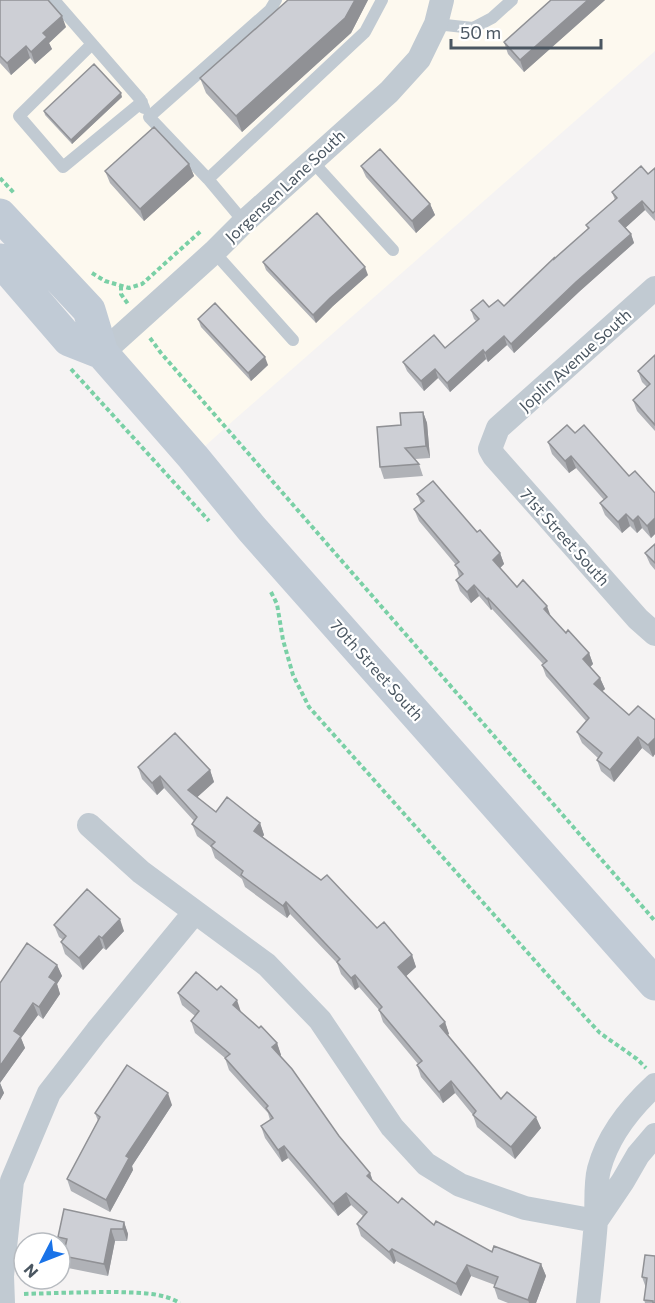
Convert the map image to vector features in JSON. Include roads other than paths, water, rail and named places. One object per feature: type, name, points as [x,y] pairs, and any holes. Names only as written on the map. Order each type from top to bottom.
[{"type":"main road","name":"70th Street South","points":[[0,215],[89,310],[102,353],[252,529],[655,984]]},
{"type":"main road","name":"70th Street South","points":[[0,260],[69,340],[102,353]]},
{"type":"street","name":"Jorgensen Lane South","points":[[102,353],[311,160],[389,92],[419,59],[436,24],[442,0]]},
{"type":"street","name":"Joplin Avenue South","points":[[496,432],[655,288]]},
{"type":"street","name":"71st Street South","points":[[496,432],[490,449],[494,456],[638,619],[655,634]]},
{"type":"street","points":[[89,825],[141,872],[267,964],[320,1020],[392,1127],[426,1164],[460,1185],[525,1208],[596,1221]]},
{"type":"street","points":[[14,1298],[1,1276],[12,1181],[49,1093],[195,912]]},
{"type":"street","points":[[588,1303],[599,1170],[610,1142],[652,1078]]},
{"type":"street","points":[[596,1221],[638,1155],[655,1135]]},
{"type":"lane","points":[[54,0],[142,102],[149,117],[208,179],[244,222]]},
{"type":"lane","points":[[149,117],[270,10],[276,0]]},
{"type":"lane","points":[[208,179],[365,32],[382,0]]},
{"type":"lane","points":[[436,24],[473,28],[492,18],[512,0]]},
{"type":"lane","points":[[92,44],[19,116],[63,167],[142,102]]},
{"type":"lane","points":[[311,160],[393,250]]},
{"type":"lane","points":[[214,252],[293,340]]}]
